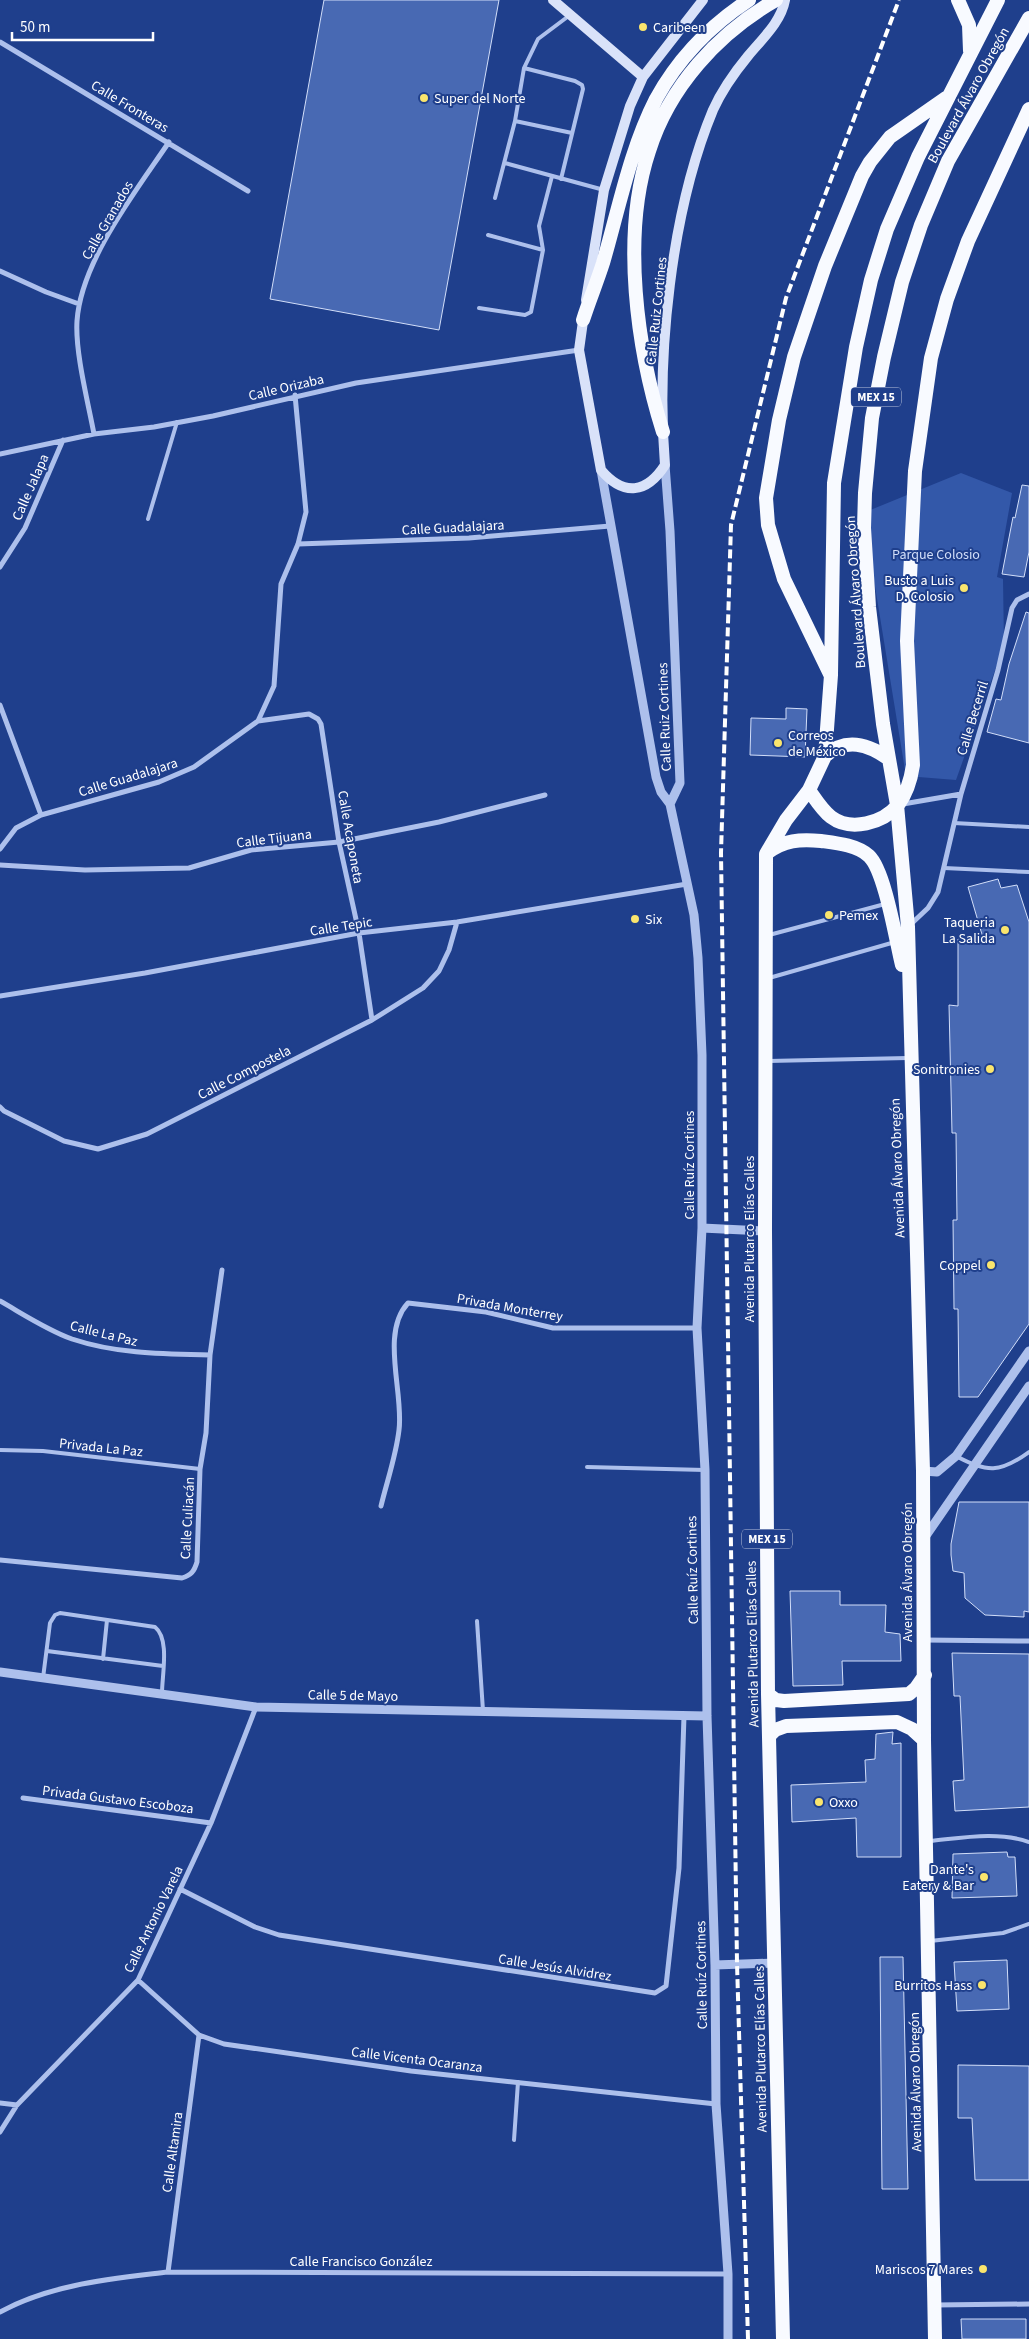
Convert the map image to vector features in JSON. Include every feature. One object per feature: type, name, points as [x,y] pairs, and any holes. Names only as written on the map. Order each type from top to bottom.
[{"type":"highway","points":[[583,320],[647,119],[661,91],[675,70],[706,33],[749,0]]},
{"type":"highway","points":[[662,432],[640,331],[634,239],[640,191],[649,150],[662,119],[692,72],[731,31],[776,0]]},
{"type":"highway","points":[[831,675],[784,579],[768,525],[766,498],[779,420],[794,357],[825,266],[870,162],[890,137],[944,100],[956,86],[965,71],[970,53],[970,34],[966,16],[958,0]]},
{"type":"highway","name":"Boulevard Álvaro Obregón","points":[[825,756],[831,675],[834,483],[856,347],[871,280],[887,230],[918,157],[998,0]]},
{"type":"highway","name":"Boulevard Álvaro Obregón","points":[[897,805],[883,724],[869,607],[864,528],[872,418],[902,282],[921,225],[948,161],[1029,18]]},
{"type":"highway","points":[[809,790],[822,809],[832,818],[842,823],[854,825],[865,824],[875,820],[897,805],[909,784],[913,765],[907,641],[918,438],[931,358],[940,324],[968,241],[1029,109]]},
{"type":"highway","points":[[825,756],[836,747],[854,744],[866,745],[889,759]]},
{"type":"highway","name":"Avenida Plutarco Elías Calles","points":[[783,2339],[768,1694],[764,936],[766,854],[786,820],[809,790],[825,756]]},
{"type":"highway","name":"Avenida Álvaro Obregón","points":[[897,805],[908,927],[908,988],[922,1471],[924,1740],[935,2339]]},
{"type":"highway","points":[[766,854],[781,844],[799,840],[835,843],[859,850],[868,855],[875,864],[887,903],[908,988]]},
{"type":"highway","points":[[768,1694],[776,1700],[784,1701],[909,1694],[925,1675]]},
{"type":"highway","points":[[769,1736],[775,1730],[786,1726],[897,1722],[912,1729],[924,1740]]},
{"type":"main road","points":[[553,0],[643,77]]},
{"type":"main road","name":"Calle Ruiz Cortines","points":[[601,470],[579,350],[604,190],[630,106],[643,77],[703,0]]},
{"type":"main road","name":"Calle Ruiz Cortines","points":[[665,465],[662,432],[665,346],[668,310],[688,188],[713,110],[732,77],[774,26],[785,0]]},
{"type":"main road","points":[[601,470],[616,483],[633,488],[654,481],[665,465]]},
{"type":"street","name":"Calle Fronteras","points":[[0,42],[248,191]]},
{"type":"street","name":"Calle Granados","points":[[94,434],[80,352],[77,322],[80,304],[88,278],[107,238],[169,142]]},
{"type":"street","points":[[0,271],[46,292],[80,304]]},
{"type":"street","name":"Calle Orizaba","points":[[0,454],[94,434],[177,422],[356,383],[579,350]]},
{"type":"street","name":"Calle Guadalajara","points":[[0,849],[16,828],[41,815],[159,782],[194,767],[258,721],[274,686],[281,584],[298,544],[306,512],[295,395]]},
{"type":"street","name":"Calle Jalapa","points":[[0,567],[25,528],[63,440]]},
{"type":"street","name":"Calle Ruiz Cortines","points":[[601,470],[656,777],[661,792],[670,804],[680,783],[670,531],[665,465]]},
{"type":"street","name":"Calle Guadalajara","points":[[298,544],[469,538],[610,526]]},
{"type":"street","name":"Calle Becerril","points":[[908,927],[934,900],[944,868],[961,794],[998,670],[1012,608],[1017,600],[1029,594]]},
{"type":"street","points":[[0,706],[41,815]]},
{"type":"street","name":"Calle Acaponeta","points":[[258,721],[309,714],[318,719],[321,724],[340,842],[359,933],[372,1020]]},
{"type":"street","points":[[897,805],[961,794]]},
{"type":"street","name":"Calle Tijuana","points":[[1,865],[85,870],[176,869],[203,865],[240,852],[266,847],[340,842],[439,822],[545,795]]},
{"type":"street","name":"Calle Ruíz Cortines","points":[[670,804],[688,884],[694,923],[700,1008],[702,1228],[697,1328],[705,1470],[707,1716],[715,1965],[716,2104],[728,2274],[728,2339]]},
{"type":"street","name":"Calle Tepic","points":[[0,996],[146,973],[359,933],[457,922],[688,884]]},
{"type":"street","name":"Calle Compostela","points":[[0,1107],[4,1111],[64,1141],[98,1148],[147,1134],[372,1020],[423,988],[439,971],[449,950],[457,922]]},
{"type":"street","points":[[702,1228],[765,1231]]},
{"type":"street","name":"Calle Culiacán","points":[[0,1560],[182,1578],[190,1576],[197,1562],[200,1469],[206,1433],[210,1355],[222,1270]]},
{"type":"street","name":"Calle La Paz","points":[[0,1301],[71,1338],[107,1348],[138,1354],[210,1355]]},
{"type":"street","name":"Privada Monterrey","points":[[381,1506],[399,1429],[394,1329],[402,1309],[408,1303],[486,1312],[553,1328],[697,1328]]},
{"type":"street","points":[[922,1471],[937,1472],[949,1464],[1029,1351]]},
{"type":"street","points":[[923,1540],[1029,1386]]},
{"type":"street","points":[[923,1640],[1029,1641]]},
{"type":"street","name":"Calle 5 de Mayo","points":[[0,1672],[256,1707],[707,1716]]},
{"type":"street","name":"Calle Antonio Varela","points":[[0,2132],[17,2105],[138,1980],[211,1823],[256,1707]]},
{"type":"street","name":"Calle Jesús Alvidrez","points":[[180,1889],[255,1927],[279,1935],[655,1993],[666,1986],[672,1936],[679,1868],[684,1716]]},
{"type":"street","name":"Privada Gustavo Escoboza","points":[[22,1798],[211,1823]]},
{"type":"street","points":[[715,1965],[774,1963]]},
{"type":"street","name":"Calle Vicenta Ocaranza","points":[[138,1980],[199,2035],[224,2044],[272,2052],[716,2104]]},
{"type":"street","name":"Calle Altamira","points":[[168,2272],[199,2035]]},
{"type":"street","points":[[0,2102],[17,2105]]},
{"type":"street","name":"Calle Francisco González","points":[[0,2312],[50,2291],[102,2280],[168,2272],[728,2274]]},
{"type":"street","points":[[935,2305],[1029,2304]]},
{"type":"lane","points":[[495,198],[515,121],[524,68],[538,39],[570,15]]},
{"type":"lane","points":[[524,68],[574,81],[582,85],[583,89],[561,179]]},
{"type":"lane","points":[[515,121],[572,133]]},
{"type":"lane","points":[[505,163],[604,190]]},
{"type":"lane","points":[[479,308],[525,315],[531,312],[543,250],[539,226],[552,176]]},
{"type":"lane","points":[[488,235],[543,250]]},
{"type":"lane","points":[[148,519],[177,422]]},
{"type":"lane","points":[[954,823],[1029,827]]},
{"type":"lane","points":[[944,868],[1029,872]]},
{"type":"lane","points":[[764,936],[887,903]]},
{"type":"lane","points":[[765,979],[896,942]]},
{"type":"lane","points":[[765,1061],[910,1058]]},
{"type":"lane","name":"Privada La Paz","points":[[0,1450],[43,1451],[200,1469]]},
{"type":"lane","points":[[956,1456],[974,1466],[990,1470],[1020,1458],[1029,1452]]},
{"type":"lane","points":[[587,1467],[705,1470]]},
{"type":"lane","points":[[43,1678],[50,1623],[60,1613],[155,1627],[160,1631],[164,1643],[162,1693]]},
{"type":"lane","points":[[103,1659],[107,1620]]},
{"type":"lane","points":[[477,1621],[483,1711]]},
{"type":"lane","points":[[47,1651],[163,1666]]},
{"type":"lane","points":[[926,1841],[987,1836],[1020,1839],[1029,1842]]},
{"type":"lane","points":[[928,1941],[1003,1933],[1029,1924]]},
{"type":"lane","points":[[514,2140],[518,2082]]},
{"type":"green space","name":"Parque Colosio","points":[[961,473],[1012,493],[997,577],[1003,579],[1004,645],[956,780],[906,776],[863,513]]},
{"type":"building","points":[[324,0],[499,0],[439,330],[270,299]]},
{"type":"building","points":[[1022,485],[1029,486],[1029,552],[1024,577],[1002,574],[1013,517],[1015,518]]},
{"type":"building","points":[[1026,612],[1029,613],[1029,743],[987,732],[996,699],[1001,700],[1009,664]]},
{"type":"building","name":"Correos de México","points":[[786,708],[807,709],[805,757],[750,755],[751,718],[786,719]]},
{"type":"building","points":[[998,879],[1001,888],[1017,885],[1029,922],[1029,1324],[978,1397],[959,1397],[958,1309],[954,1309],[953,1220],[957,1220],[956,1133],[952,1133],[949,1005],[958,1006],[958,939],[983,938],[968,887]]},
{"type":"building","points":[[959,1502],[1029,1502],[1029,1612],[1024,1611],[1024,1617],[985,1615],[965,1598],[964,1573],[953,1571],[951,1555],[951,1544]]},
{"type":"building","points":[[790,1591],[840,1591],[840,1605],[886,1605],[885,1632],[900,1634],[901,1661],[842,1661],[843,1685],[793,1686]]},
{"type":"building","points":[[952,1653],[1029,1654],[1029,1807],[955,1811],[953,1781],[964,1780],[960,1696],[954,1696]]},
{"type":"building","points":[[893,1732],[892,1744],[901,1743],[901,1857],[857,1857],[856,1818],[792,1822],[791,1785],[866,1782],[865,1760],[875,1759],[876,1734]]},
{"type":"building","name":"Dante's Eatery & Bar","points":[[1007,1852],[1008,1857],[1015,1857],[1017,1896],[952,1898],[953,1854]]},
{"type":"building","points":[[880,1957],[903,1957],[908,2189],[882,2189]]},
{"type":"building","name":"Burritos Hass","points":[[1007,1960],[1009,2009],[957,2011],[954,1962]]},
{"type":"building","points":[[958,2065],[1029,2066],[1029,2180],[975,2180],[972,2118],[958,2118]]},
{"type":"building","points":[[961,2319],[1026,2319],[1026,2339],[962,2339]]},
{"type":"railway","points":[[748,2339],[737,1963],[721,853],[731,525],[786,298],[899,0]]},
{"type":"place","name":"Caribeen","points":[[643,27]]},
{"type":"place","name":"Super del Norte","points":[[424,98]]},
{"type":"place","name":"Busto a Luis D. Colosio","points":[[964,588]]},
{"type":"place","name":"Correos de México","points":[[778,743]]},
{"type":"place","name":"Pemex","points":[[829,915]]},
{"type":"place","name":"Six","points":[[635,919]]},
{"type":"place","name":"Taqueria La Salida","points":[[1005,930]]},
{"type":"place","name":"Sonitronies","points":[[990,1069]]},
{"type":"place","name":"Coppel","points":[[991,1265]]},
{"type":"place","name":"Oxxo","points":[[819,1802]]},
{"type":"place","name":"Dante's Eatery & Bar","points":[[984,1877]]},
{"type":"place","name":"Burritos Hass","points":[[982,1985]]},
{"type":"place","name":"Mariscos 7 Mares","points":[[983,2269]]}]
